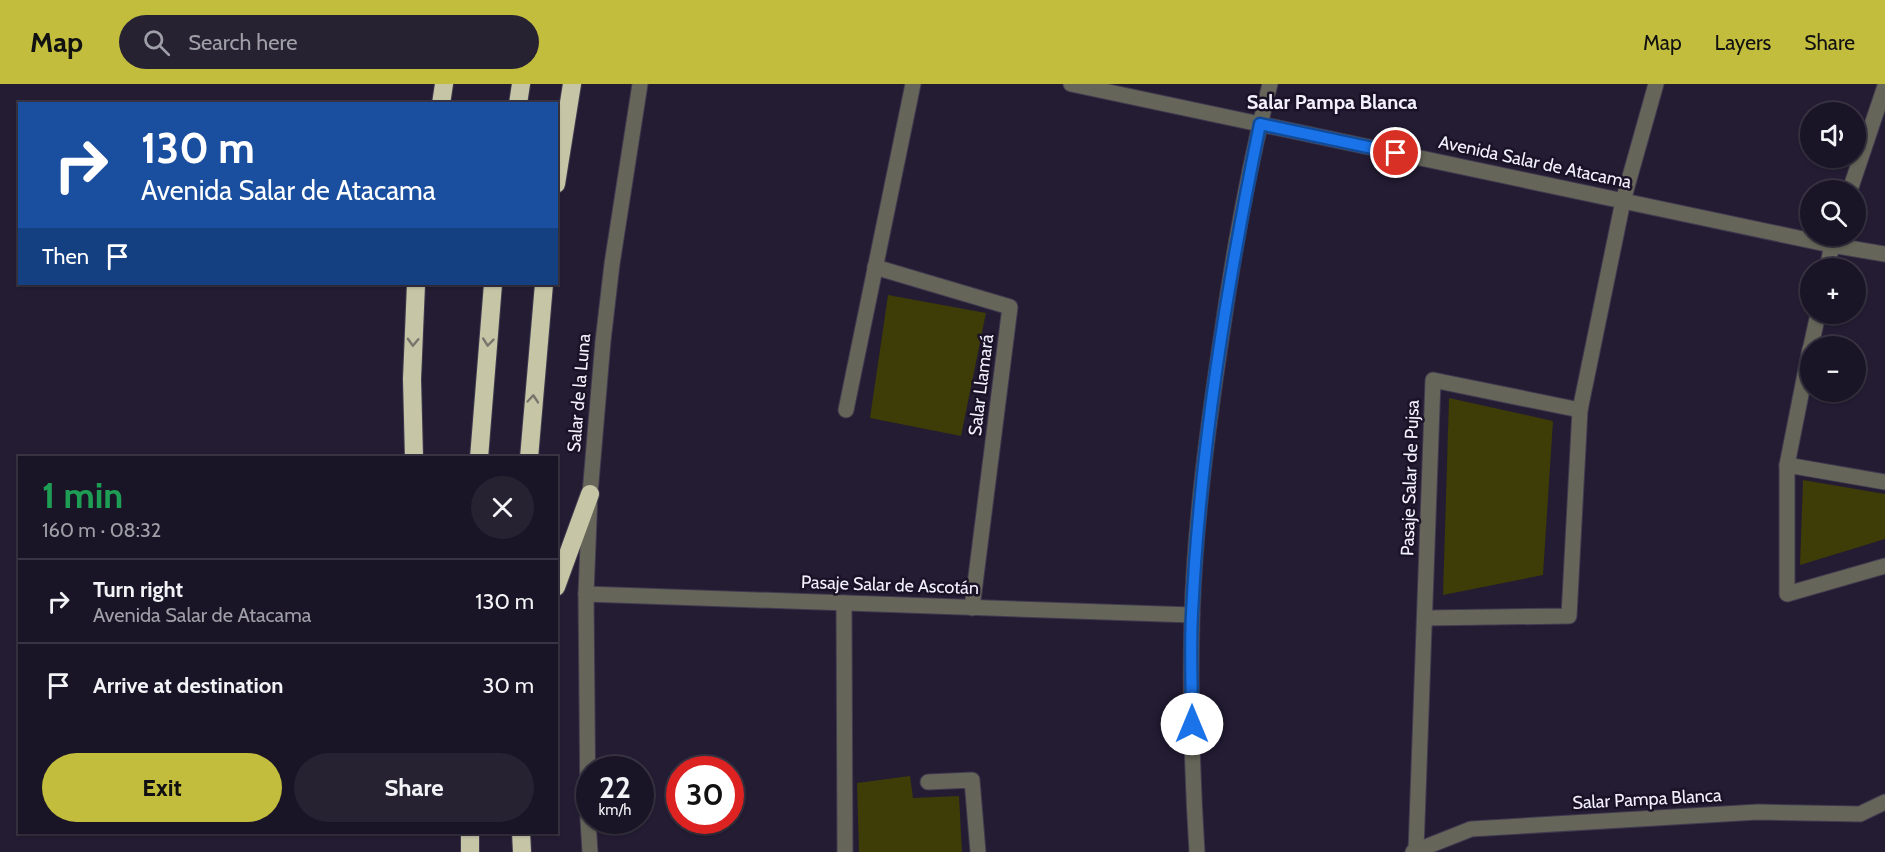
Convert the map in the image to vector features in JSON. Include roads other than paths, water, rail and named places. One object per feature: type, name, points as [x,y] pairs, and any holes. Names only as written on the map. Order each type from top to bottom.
[{"type":"highway","points":[[441,102],[444,84]]},
{"type":"highway","points":[[518,102],[521,84]]},
{"type":"highway","points":[[558,172],[572,84]]},
{"type":"highway","points":[[414,456],[412,379],[417,285]]},
{"type":"highway","points":[[478,456],[493,285]]},
{"type":"highway","points":[[529,456],[544,285]]},
{"type":"highway","points":[[558,582],[590,494]]},
{"type":"highway","points":[[470,834],[470,852]]},
{"type":"highway","points":[[521,834],[522,852]]},
{"type":"street","name":"Salar de la Luna","points":[[590,852],[586,594],[590,494],[612,264],[640,84]]},
{"type":"street","points":[[846,410],[913,84]]},
{"type":"street","name":"Avenida Salar de Atacama","points":[[1071,84],[1623,201],[1800,234]]},
{"type":"street","points":[[1197,852],[1192,724],[1192,615],[1200,507],[1212,398],[1242,215],[1270,84]]},
{"type":"street","points":[[1425,618],[1569,616],[1580,410],[1623,201],[1656,84]]},
{"type":"street","points":[[1853,180],[1885,86]]},
{"type":"street","name":"Avenida Salar de Atacama","points":[[1855,246],[1885,254]]},
{"type":"street","name":"Salar Llamará","points":[[875,267],[1010,307],[972,608]]},
{"type":"street","name":"Pasaje Salar de Pujsa","points":[[1415,851],[1433,380],[1580,410]]},
{"type":"street","points":[[1800,402],[1788,465],[1787,594],[1885,566]]},
{"type":"street","points":[[1788,465],[1885,482]]},
{"type":"street","name":"Pasaje Salar de Ascotán","points":[[586,594],[1192,615]]},
{"type":"street","points":[[844,603],[844,852]]},
{"type":"street","points":[[928,783],[972,780],[978,852]]},
{"type":"street","name":"Salar Pampa Blanca","points":[[1415,851],[1471,829],[1758,812],[1860,814],[1885,802]]},
{"type":"district","name":"Salar Pampa Blanca","points":[[1332,102]]}]
